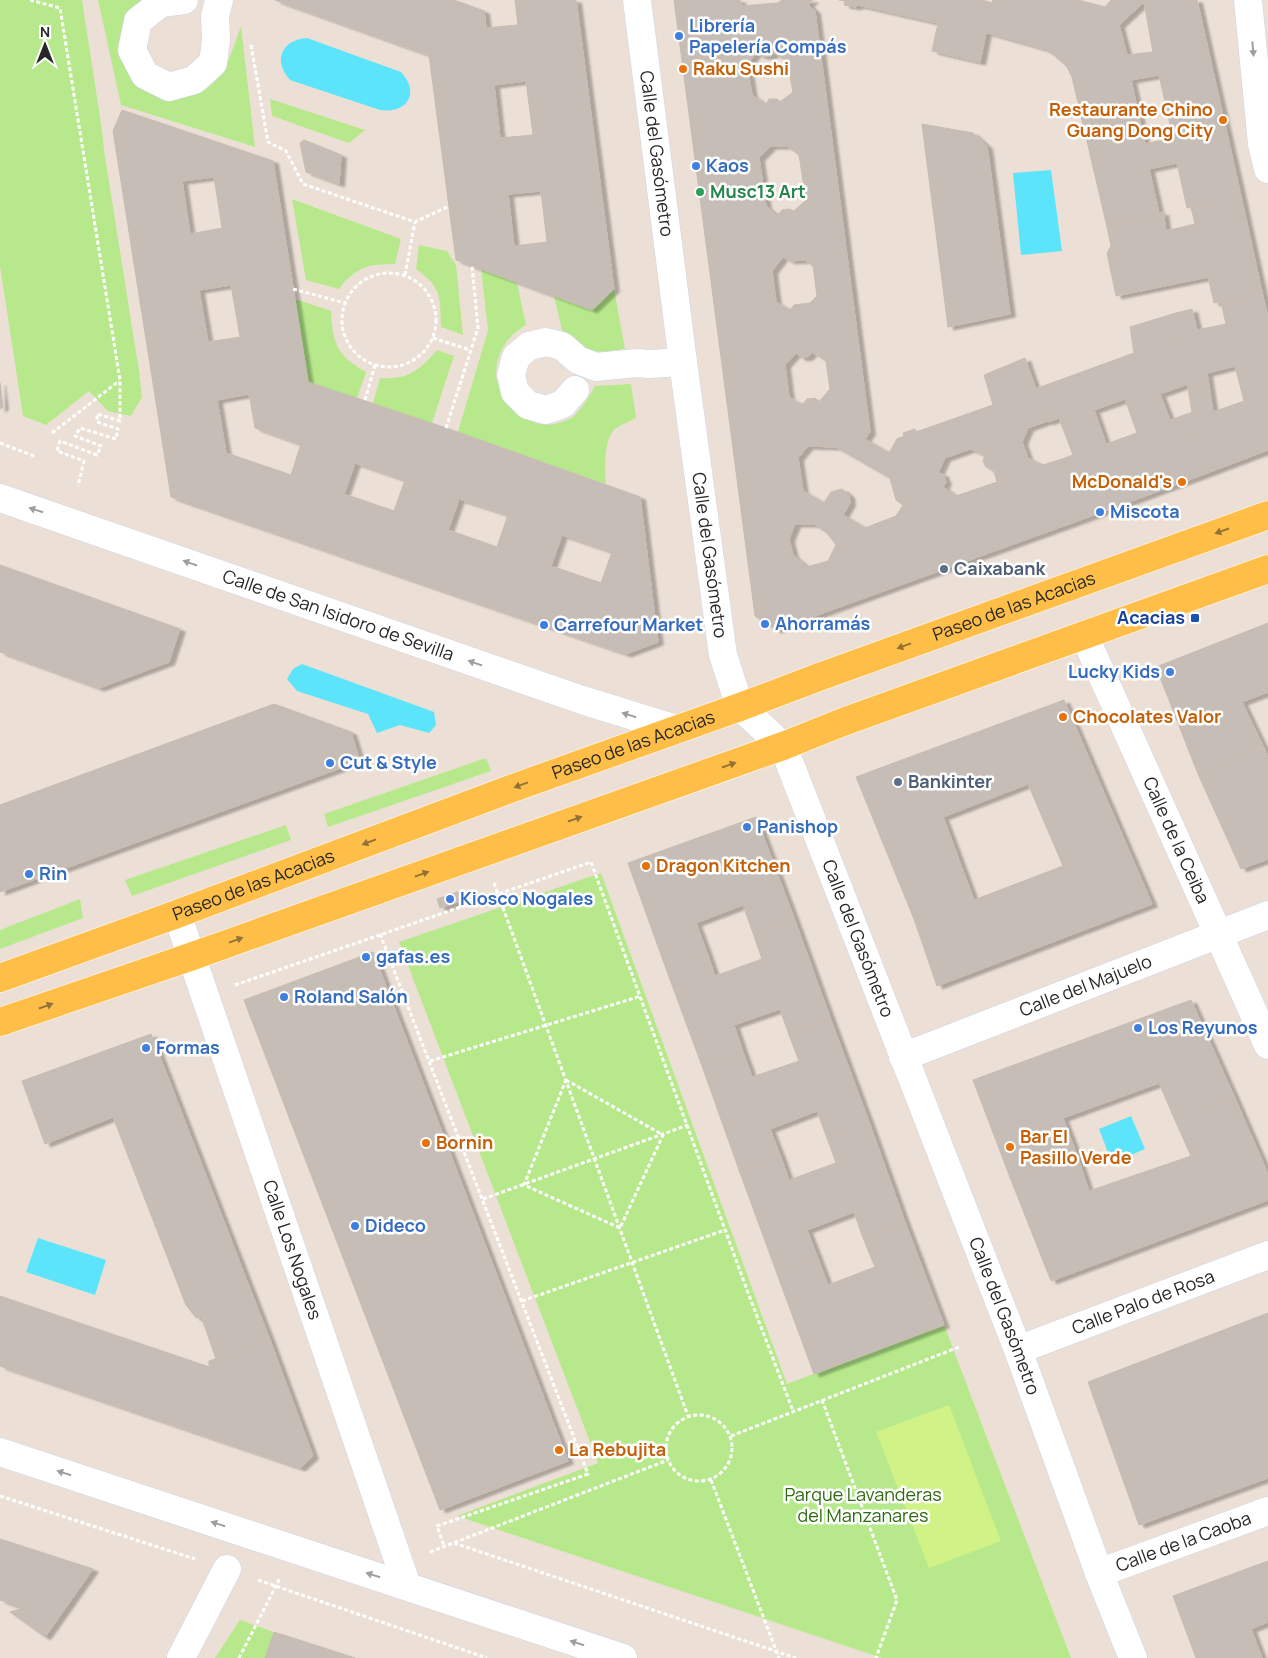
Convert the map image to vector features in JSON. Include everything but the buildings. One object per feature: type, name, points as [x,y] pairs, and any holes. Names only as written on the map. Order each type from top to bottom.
[{"type":"main road","name":"Paseo de las Acacias","points":[[0,978],[513,788],[1268,515]]},
{"type":"main road","points":[[0,1022],[783,746],[843,722],[1268,569]]},
{"type":"street","points":[[184,0],[161,3],[138,21],[132,50],[145,75],[169,87],[194,80],[213,63],[216,40],[214,16],[218,0]]},
{"type":"street","name":"Calle del Gasómetro","points":[[637,0],[683,362],[723,655],[740,707],[783,746],[1018,1350],[1099,1573],[1133,1658]]},
{"type":"street","points":[[1248,0],[1266,148]]},
{"type":"street","points":[[575,390],[563,404],[546,410],[528,405],[515,392],[510,375],[516,357],[529,346],[546,342],[562,346],[578,360],[596,368],[637,363],[683,362]]},
{"type":"street","name":"Calle de San Isidoro de Sevilla","points":[[0,498],[582,700],[676,729]]},
{"type":"street","name":"Calle de la Ceiba","points":[[1084,635],[1268,1045]]},
{"type":"street","name":"Calle Los Nogales","points":[[177,914],[403,1575]]},
{"type":"street","name":"Calle del Majuelo","points":[[903,1056],[1268,915]]},
{"type":"street","name":"Calle Palo de Rosa","points":[[1018,1350],[1268,1256]]},
{"type":"street","points":[[0,1452],[295,1549],[403,1575],[623,1658]]},
{"type":"street","name":"Calle de la Caoba","points":[[1099,1573],[1268,1511]]},
{"type":"street","points":[[181,1658],[227,1569]]},
{"type":"path","points":[[30,0],[60,8],[120,380],[120,421],[97,414],[97,422],[118,429],[116,439],[80,428],[75,436],[101,446],[97,455],[60,441],[57,451],[84,461],[78,486]]},
{"type":"path","points":[[250,44],[268,142],[286,151],[303,184],[416,222],[448,206]]},
{"type":"path","points":[[405,275],[416,222]]},
{"type":"path","points":[[446,428],[478,328],[472,266]]},
{"type":"path","points":[[376,274],[405,275],[418,283],[428,294],[434,308],[436,323],[433,338],[425,350],[415,359],[389,367],[375,365],[361,358],[351,347],[344,333],[341,318],[345,303],[352,290],[363,280],[376,274]]},
{"type":"path","points":[[293,289],[345,303]]},
{"type":"path","points":[[433,338],[470,350]]},
{"type":"path","points":[[365,400],[375,365]]},
{"type":"path","points":[[52,433],[120,380]]},
{"type":"path","points":[[0,443],[34,456]]},
{"type":"path","points":[[483,852],[688,1416]]},
{"type":"path","points":[[233,986],[591,862],[793,1411]]},
{"type":"path","points":[[380,934],[588,1474],[437,1526],[444,1546]]},
{"type":"path","points":[[430,1061],[641,996]]},
{"type":"path","points":[[566,1080],[663,1135]]},
{"type":"path","points":[[524,1185],[566,1080]]},
{"type":"path","points":[[483,1199],[688,1126]]},
{"type":"path","points":[[620,1228],[663,1135]]},
{"type":"path","points":[[524,1185],[620,1228]]},
{"type":"path","points":[[522,1301],[726,1230]]},
{"type":"path","points":[[731,1436],[960,1347]]},
{"type":"path","points":[[822,1400],[898,1600],[876,1658]]},
{"type":"path","points":[[706,1414],[721,1422],[731,1436],[733,1455],[726,1469],[710,1480],[691,1481],[677,1474],[668,1460],[667,1438],[675,1425],[688,1416],[706,1414]]},
{"type":"path","points":[[403,1575],[444,1546],[668,1460]]},
{"type":"path","points":[[710,1480],[778,1658]]},
{"type":"path","points":[[454,1542],[796,1658]]},
{"type":"path","points":[[239,1658],[295,1549]]},
{"type":"green space","points":[[0,0],[82,0],[139,371],[142,397],[131,416],[108,411],[89,391],[46,425],[23,416],[0,266]]},
{"type":"green space","points":[[98,0],[143,0],[129,17],[170,98],[200,92],[219,77],[231,55],[241,26],[255,147],[121,105]]},
{"type":"green space","points":[[270,99],[365,130],[349,143],[272,116]]},
{"type":"green space","points":[[292,199],[401,239],[395,264],[363,268],[351,276],[339,289],[306,280]]},
{"type":"green space","points":[[419,245],[447,251],[456,265],[463,335],[441,327],[438,294],[431,282],[416,269]]},
{"type":"green space","points":[[481,269],[517,283],[526,325],[514,334],[504,346],[498,359],[496,375],[504,395],[515,410],[539,424],[558,423],[570,419],[576,414],[595,386],[631,384],[636,418],[615,429],[611,434],[606,455],[606,484],[458,432],[488,330]]},
{"type":"green space","points":[[614,289],[625,349],[604,352],[589,350],[562,330],[554,296],[592,310]]},
{"type":"green space","points":[[295,299],[331,311],[333,332],[338,348],[348,360],[366,372],[357,398],[308,382]]},
{"type":"green space","points":[[437,350],[454,356],[432,423],[373,403],[380,378],[398,377],[413,372]]},
{"type":"green space","points":[[486,758],[491,771],[328,827],[324,814]]},
{"type":"green space","points":[[286,825],[291,840],[132,896],[125,880]]},
{"type":"green space","name":"Parque Lavanderas del Manzanares","points":[[601,873],[787,1384],[944,1325],[1071,1658],[882,1658],[457,1516],[598,1463],[399,942]]},
{"type":"green space","points":[[80,899],[83,918],[0,949],[0,930]]},
{"type":"green space","points":[[949,1405],[1001,1541],[929,1568],[876,1432]]},
{"type":"green space","points":[[240,1620],[274,1632],[265,1658],[215,1658]]},
{"type":"water","points":[[307,38],[401,72],[410,87],[408,100],[398,109],[380,110],[290,80],[282,65],[282,52],[291,43]]},
{"type":"water","points":[[1051,170],[1062,251],[1021,255],[1013,173]]},
{"type":"water","points":[[302,664],[434,712],[436,725],[429,733],[400,725],[377,733],[368,714],[297,691],[287,679],[293,669]]},
{"type":"water","points":[[1131,1116],[1145,1149],[1112,1163],[1099,1129]]},
{"type":"water","points":[[38,1238],[106,1260],[95,1295],[26,1272]]},
{"type":"place","name":"Librería Papelería Compás","points":[[679,36]]},
{"type":"place","name":"Raku Sushi","points":[[683,69]]},
{"type":"place","name":"Restaurante Chino Guang Dong City","points":[[1223,120]]},
{"type":"place","name":"Kaos","points":[[696,166]]},
{"type":"place","name":"Musc13 Art","points":[[700,192]]},
{"type":"place","name":"McDonald's","points":[[1182,482]]},
{"type":"place","name":"Miscota","points":[[1100,512]]},
{"type":"place","name":"Caixabank","points":[[944,569]]},
{"type":"place","name":"Acacias","points":[[1195,618]]},
{"type":"place","name":"Ahorramás","points":[[765,624]]},
{"type":"place","name":"Carrefour Market","points":[[544,625]]},
{"type":"place","name":"Lucky Kids","points":[[1170,672]]},
{"type":"place","name":"Chocolates Valor","points":[[1063,717]]},
{"type":"place","name":"Cut & Style","points":[[330,763]]},
{"type":"place","name":"Bankinter","points":[[898,782]]},
{"type":"place","name":"Panishop","points":[[747,827]]},
{"type":"place","name":"Dragon Kitchen","points":[[646,866]]},
{"type":"place","name":"Rin","points":[[29,874]]},
{"type":"place","name":"Kiosco Nogales","points":[[450,899]]},
{"type":"place","name":"gafas.es","points":[[366,957]]},
{"type":"place","name":"Roland Salón","points":[[284,997]]},
{"type":"place","name":"Los Reyunos","points":[[1138,1028]]},
{"type":"place","name":"Formas","points":[[146,1048]]},
{"type":"place","name":"Bornin","points":[[426,1143]]},
{"type":"place","name":"Bar El Pasillo Verde","points":[[1010,1147]]},
{"type":"place","name":"Dideco","points":[[355,1226]]},
{"type":"place","name":"La Rebujita","points":[[559,1450]]}]
